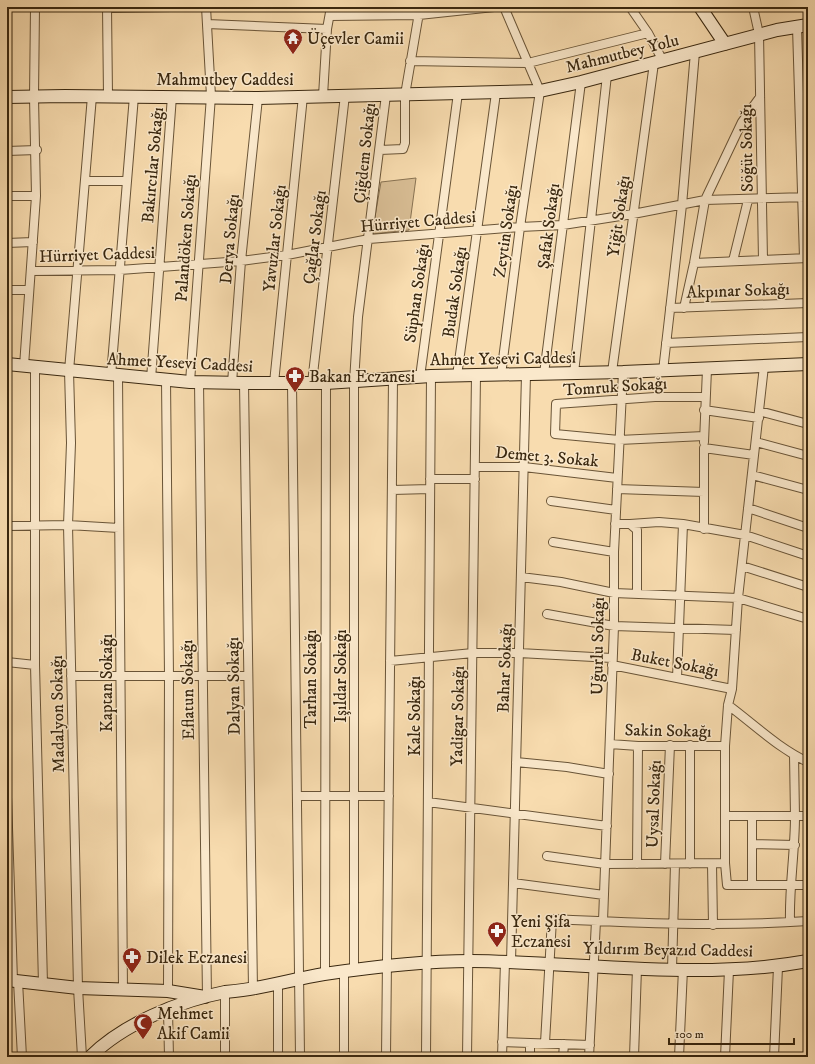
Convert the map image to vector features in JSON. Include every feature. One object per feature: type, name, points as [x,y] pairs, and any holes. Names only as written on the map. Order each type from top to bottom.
[{"type":"main road","points":[[700,7],[725,44]]},
{"type":"main road","name":"Mahmutbey Yolu","points":[[442,94],[540,91],[582,82],[759,34],[803,26]]},
{"type":"main road","name":"Mahmutbey Caddesi","points":[[7,98],[92,96],[211,96],[258,98],[442,94]]},
{"type":"main road","name":"Ahmet Yesevi Caddesi","points":[[7,364],[150,379],[238,383],[326,383],[426,376],[526,375],[808,364]]},
{"type":"main road","name":"Yıldırım Beyazıd Caddesi","points":[[91,1056],[130,1027],[168,1010],[225,992],[253,989],[325,974],[387,966],[469,961],[729,970],[778,967],[808,962]]},
{"type":"main road","points":[[13,981],[78,988],[168,990],[206,997]]},
{"type":"street","points":[[35,7],[34,97],[37,150],[36,196],[29,290],[29,367],[34,526],[35,665],[43,984]]},
{"type":"street","points":[[108,96],[107,8],[171,7]]},
{"type":"street","name":"Palandöken Sokağı","points":[[194,382],[198,264],[211,96],[206,7]]},
{"type":"street","points":[[324,96],[327,29],[331,7]]},
{"type":"street","points":[[330,16],[494,7]]},
{"type":"street","points":[[504,7],[540,91]]},
{"type":"street","points":[[631,7],[648,33],[658,62]]},
{"type":"street","name":"Söğüt Sokağı","points":[[753,7],[759,34],[763,260]]},
{"type":"street","points":[[380,150],[403,149],[405,143],[405,95],[419,11]]},
{"type":"street","points":[[207,24],[327,29]]},
{"type":"street","points":[[694,263],[806,258],[803,26]]},
{"type":"street","points":[[410,61],[528,63],[648,33]]},
{"type":"street","points":[[663,370],[682,205],[695,52]]},
{"type":"street","name":"Yiğit Sokağı","points":[[618,372],[633,214],[658,62]]},
{"type":"street","points":[[574,373],[607,75]]},
{"type":"street","name":"Şafak Sokağı","points":[[544,374],[582,82]]},
{"type":"street","name":"Zeytin Sokağı","points":[[501,375],[520,227],[540,91]]},
{"type":"street","name":"Budak Sokağı","points":[[457,376],[496,93]]},
{"type":"street","name":"Süphan Sokağı","points":[[426,376],[439,233],[458,94]]},
{"type":"street","name":"Çağlar Sokağı","points":[[312,383],[345,95]]},
{"type":"street","name":"Çiğdem Sokağı","points":[[354,382],[358,317],[369,240],[386,95]]},
{"type":"street","name":"Madalyon Sokağı","points":[[91,1056],[78,988],[68,525],[71,443],[69,371],[92,96]]},
{"type":"street","name":"Kaptan Sokağı","points":[[123,990],[121,676],[115,376],[120,270],[134,96]]},
{"type":"street","name":"Bakırcılar Sokağı","points":[[150,379],[172,96]]},
{"type":"street","name":"Yavuzlar Sokağı","points":[[274,383],[303,96]]},
{"type":"street","points":[[684,308],[694,263],[705,200],[742,122],[760,97]]},
{"type":"street","name":"Derya Sokağı","points":[[238,383],[242,261],[258,98]]},
{"type":"street","points":[[7,151],[37,150]]},
{"type":"street","points":[[85,181],[127,181]]},
{"type":"street","points":[[7,196],[36,196]]},
{"type":"street","name":"Hürriyet Caddesi","points":[[31,271],[120,270],[242,261],[287,255],[369,240],[439,233],[563,225],[633,214],[705,200],[748,200],[805,197]]},
{"type":"street","points":[[733,261],[748,200]]},
{"type":"street","points":[[7,243],[33,242]]},
{"type":"street","points":[[7,290],[29,290]]},
{"type":"street","name":"Akpınar Sokağı","points":[[670,308],[808,303]]},
{"type":"street","points":[[666,343],[808,337]]},
{"type":"street","points":[[727,885],[725,864],[727,816],[725,746],[728,705],[732,689],[738,598],[764,366]]},
{"type":"street","points":[[704,529],[704,410],[707,369]]},
{"type":"street","name":"Uğurlu Sokağı","points":[[589,1057],[594,966],[599,921],[604,895],[614,626],[614,552],[620,440],[621,400],[618,372]]},
{"type":"street","name":"Yadigar Sokağı","points":[[467,1057],[476,375]]},
{"type":"street","name":"Bahar Sokağı","points":[[502,1057],[513,883],[526,375]]},
{"type":"street","name":"Kale Sokağı","points":[[426,376],[430,479],[426,1057]]},
{"type":"street","points":[[386,1057],[393,379]]},
{"type":"street","points":[[166,380],[169,676],[168,990]]},
{"type":"street","name":"Eflatun Sokağı","points":[[194,382],[202,676],[206,997]]},
{"type":"street","name":"Işıldar Sokağı","points":[[344,1057],[349,972],[355,797],[354,382]]},
{"type":"street","name":"Dalyan Sokağı","points":[[238,383],[248,676],[253,989]]},
{"type":"street","points":[[292,383],[300,1057]]},
{"type":"street","name":"Tarhan Sokağı","points":[[325,974],[326,383]]},
{"type":"street","name":"Tomruk Sokağı","points":[[620,440],[555,434],[556,404],[688,396],[705,397]]},
{"type":"street","points":[[704,410],[759,414],[808,424]]},
{"type":"street","points":[[620,440],[704,436]]},
{"type":"street","points":[[756,442],[808,456]]},
{"type":"street","points":[[704,448],[754,455]]},
{"type":"street","name":"Demet 3. Sokak","points":[[475,466],[524,467],[618,478]]},
{"type":"street","points":[[752,475],[808,490]]},
{"type":"street","points":[[430,479],[475,479]]},
{"type":"street","points":[[392,490],[430,489]]},
{"type":"street","points":[[617,489],[704,492]]},
{"type":"street","points":[[551,501],[616,510]]},
{"type":"street","points":[[748,508],[808,528]]},
{"type":"street","points":[[615,524],[659,522],[683,524],[704,529],[745,535],[808,556]]},
{"type":"street","points":[[630,524],[637,530],[637,594]]},
{"type":"street","points":[[677,678],[683,524]]},
{"type":"street","points":[[7,526],[68,525],[119,528]]},
{"type":"street","points":[[553,542],[614,552]]},
{"type":"street","points":[[742,566],[808,587]]},
{"type":"street","points":[[521,577],[562,582],[614,593],[738,598],[808,619]]},
{"type":"street","points":[[548,614],[614,626],[736,630]]},
{"type":"street","name":"Buket Sokağı","points":[[390,661],[429,658],[473,652],[519,653],[612,662],[677,678],[732,689]]},
{"type":"street","points":[[7,662],[35,665]]},
{"type":"street","points":[[71,676],[248,676]]},
{"type":"street","points":[[728,705],[763,734],[794,755],[808,762]]},
{"type":"street","name":"Sakin Sokağı","points":[[610,744],[638,746],[725,746]]},
{"type":"street","name":"Uysal Sokağı","points":[[665,864],[670,745]]},
{"type":"street","points":[[690,745],[690,864]]},
{"type":"street","points":[[637,864],[638,746]]},
{"type":"street","points":[[790,922],[791,885],[795,845],[794,755]]},
{"type":"street","points":[[516,762],[567,767],[609,774]]},
{"type":"street","points":[[297,796],[389,796]]},
{"type":"street","points":[[7,797],[13,981],[22,1057]]},
{"type":"street","points":[[428,802],[606,826]]},
{"type":"street","points":[[727,816],[808,816]]},
{"type":"street","points":[[752,816],[752,885]]},
{"type":"street","points":[[752,844],[795,845]]},
{"type":"street","points":[[547,856],[605,864],[725,864]]},
{"type":"street","name":"Uysal Sokağı","points":[[675,864],[673,924],[677,969],[679,1057]]},
{"type":"street","points":[[712,864],[714,924]]},
{"type":"street","points":[[513,883],[604,895]]},
{"type":"street","points":[[713,886],[808,885]]},
{"type":"street","points":[[545,1043],[552,919],[673,924],[808,921]]},
{"type":"street","points":[[774,1057],[778,967]]},
{"type":"street","points":[[634,1057],[637,968]]},
{"type":"street","points":[[725,1057],[729,970]]},
{"type":"street","points":[[278,984],[278,1057]]},
{"type":"street","points":[[225,992],[225,1057]]},
{"type":"street","points":[[168,1010],[169,1057]]},
{"type":"street","points":[[502,1042],[590,1045]]},
{"type":"street","points":[[530,1043],[530,1057]]},
{"type":"street","points":[[563,1057],[564,1044]]},
{"type":"shaded area","points":[[416,178],[409,230],[372,234],[381,182]]},
{"type":"place","name":"Üçevler Camii","points":[[293,55]]},
{"type":"place","name":"Bakan Eczanesi","points":[[295,393]]},
{"type":"place","name":"Yeni Şifa Eczanesi","points":[[497,948]]},
{"type":"place","name":"Dilek Eczanesi","points":[[132,974]]},
{"type":"place","name":"Mehmet Akif Camii","points":[[143,1040]]}]
